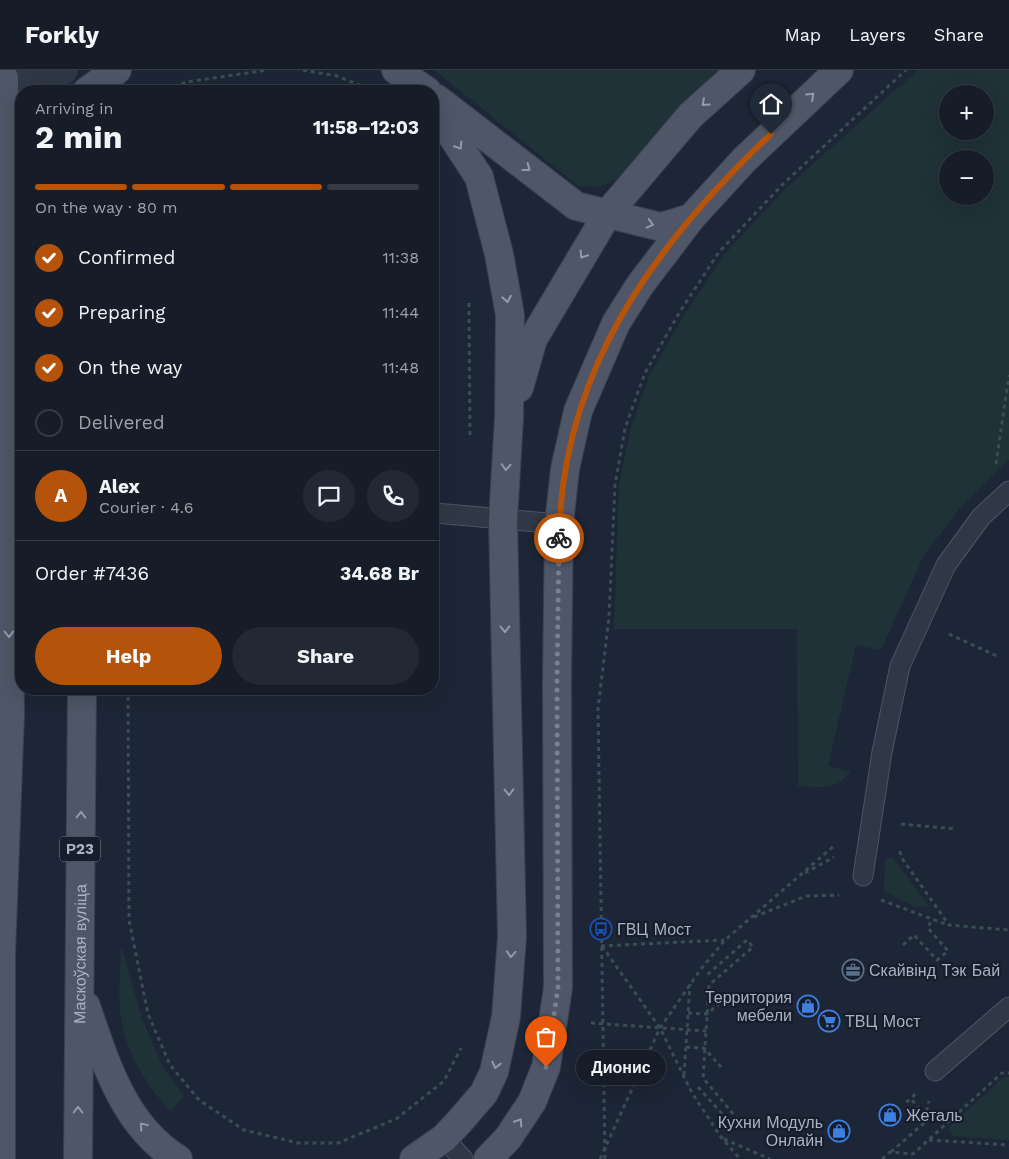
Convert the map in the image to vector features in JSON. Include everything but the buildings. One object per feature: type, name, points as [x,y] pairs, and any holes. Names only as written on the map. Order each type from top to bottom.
[{"type":"main road","points":[[79,70],[79,85]]},
{"type":"main road","points":[[96,85],[117,70]]},
{"type":"main road","points":[[396,70],[415,85]]},
{"type":"main road","points":[[509,418],[533,339],[608,214],[691,115],[741,70]]},
{"type":"main road","points":[[488,1159],[508,1138],[536,1093],[546,1067],[558,988],[557,681],[560,524],[567,459],[578,410],[616,323],[640,285],[691,218],[744,160],[839,70]]},
{"type":"main road","points":[[1,1159],[1,953],[10,714],[4,74]]},
{"type":"main road","points":[[439,103],[576,206],[661,227],[691,218]]},
{"type":"main road","points":[[414,1159],[444,1138],[484,1093],[494,1072],[508,1000],[512,937],[503,520],[509,418],[510,315],[499,254],[479,177],[439,113]]},
{"type":"main road","points":[[0,171],[15,157]]},
{"type":"main road","name":"Маскоўская вуліца","points":[[78,1159],[78,986],[82,700]]},
{"type":"main road","points":[[78,986],[104,1058],[123,1103],[163,1150],[178,1159]]},
{"type":"street","points":[[4,74],[64,70]]},
{"type":"lane","points":[[863,876],[882,752],[900,666],[946,565],[981,517],[1009,491]]},
{"type":"lane","points":[[439,513],[560,524]]},
{"type":"lane","points":[[935,1071],[1009,1007]]},
{"type":"lane","points":[[444,1138],[463,1159]]},
{"type":"path","points":[[180,85],[186,82],[268,70]]},
{"type":"path","points":[[303,70],[337,76],[362,85]]},
{"type":"path","points":[[605,1159],[603,1152],[598,709],[609,617],[615,485],[625,428],[645,373],[678,313],[719,252],[782,184],[906,70]]},
{"type":"path","points":[[1004,411],[1009,416]]},
{"type":"path","points":[[942,631],[999,657]]},
{"type":"path","points":[[128,695],[129,920],[148,1014],[170,1065],[199,1100],[244,1130],[298,1143],[338,1143],[396,1119],[444,1081],[465,1041]]},
{"type":"path","points":[[893,823],[956,829]]},
{"type":"path","points":[[899,848],[901,857],[948,925],[1009,930]]},
{"type":"path","points":[[600,1159],[660,1028],[690,984],[724,940],[798,877]]},
{"type":"path","points":[[903,945],[914,935],[937,960],[948,951],[928,928],[932,918]]},
{"type":"path","points":[[602,946],[724,940]]},
{"type":"path","points":[[698,1087],[734,1128],[740,1122],[707,1079],[703,1078],[704,1048],[709,985],[714,983],[753,947],[747,940],[707,975]]},
{"type":"path","points":[[602,946],[660,1028],[684,1076],[721,1137],[740,1159]]},
{"type":"path","points":[[684,1076],[690,984]]},
{"type":"path","points":[[688,1013],[707,1014],[726,998]]},
{"type":"path","points":[[591,1023],[706,1031]]},
{"type":"path","points":[[686,1047],[704,1048],[721,1067]]},
{"type":"path","points":[[890,1152],[913,1154],[1002,1073],[1009,1073]]},
{"type":"path","points":[[906,1102],[911,1098]]},
{"type":"path","points":[[882,1159],[924,1123]]},
{"type":"path","points":[[721,1137],[770,1159]]},
{"type":"path","points":[[928,1140],[1009,1145]]},
{"type":"green space","points":[[434,70],[720,70],[616,180],[600,187],[578,186]]},
{"type":"green space","points":[[918,70],[1009,70],[1009,460],[960,508],[924,555],[881,650],[856,645],[828,766],[851,772],[833,785],[821,787],[798,786],[797,629],[614,629],[619,484],[631,427],[650,374],[683,317],[724,255],[785,189]]},
{"type":"green space","points":[[893,858],[930,907],[913,906],[884,891],[885,859]]},
{"type":"green space","points":[[121,945],[143,1021],[162,1065],[184,1096],[171,1111],[144,1078],[131,1052],[122,1026],[119,1004]]},
{"type":"green space","points":[[1004,1077],[1009,1077],[1009,1140],[952,1136],[949,1127]]},
{"type":"way so far","points":[[546,1067],[558,988],[557,681],[559,538]]},
{"type":"place","name":"ГВЦ Мост","points":[[601,929]]},
{"type":"place","name":"Скайвінд Тэк Бай","points":[[853,970]]},
{"type":"place","name":"Территория мебели","points":[[808,1006]]},
{"type":"place","name":"ТВЦ Мост","points":[[829,1021]]},
{"type":"place","name":"Дионис","points":[[546,1067]]},
{"type":"place","name":"Жеталь","points":[[890,1115]]},
{"type":"place","name":"Кухни Модуль Онлайн","points":[[839,1131]]},
{"type":"route","points":[[559,538],[565,469],[578,410],[616,323],[640,285],[691,218],[744,160],[771,134]]}]
